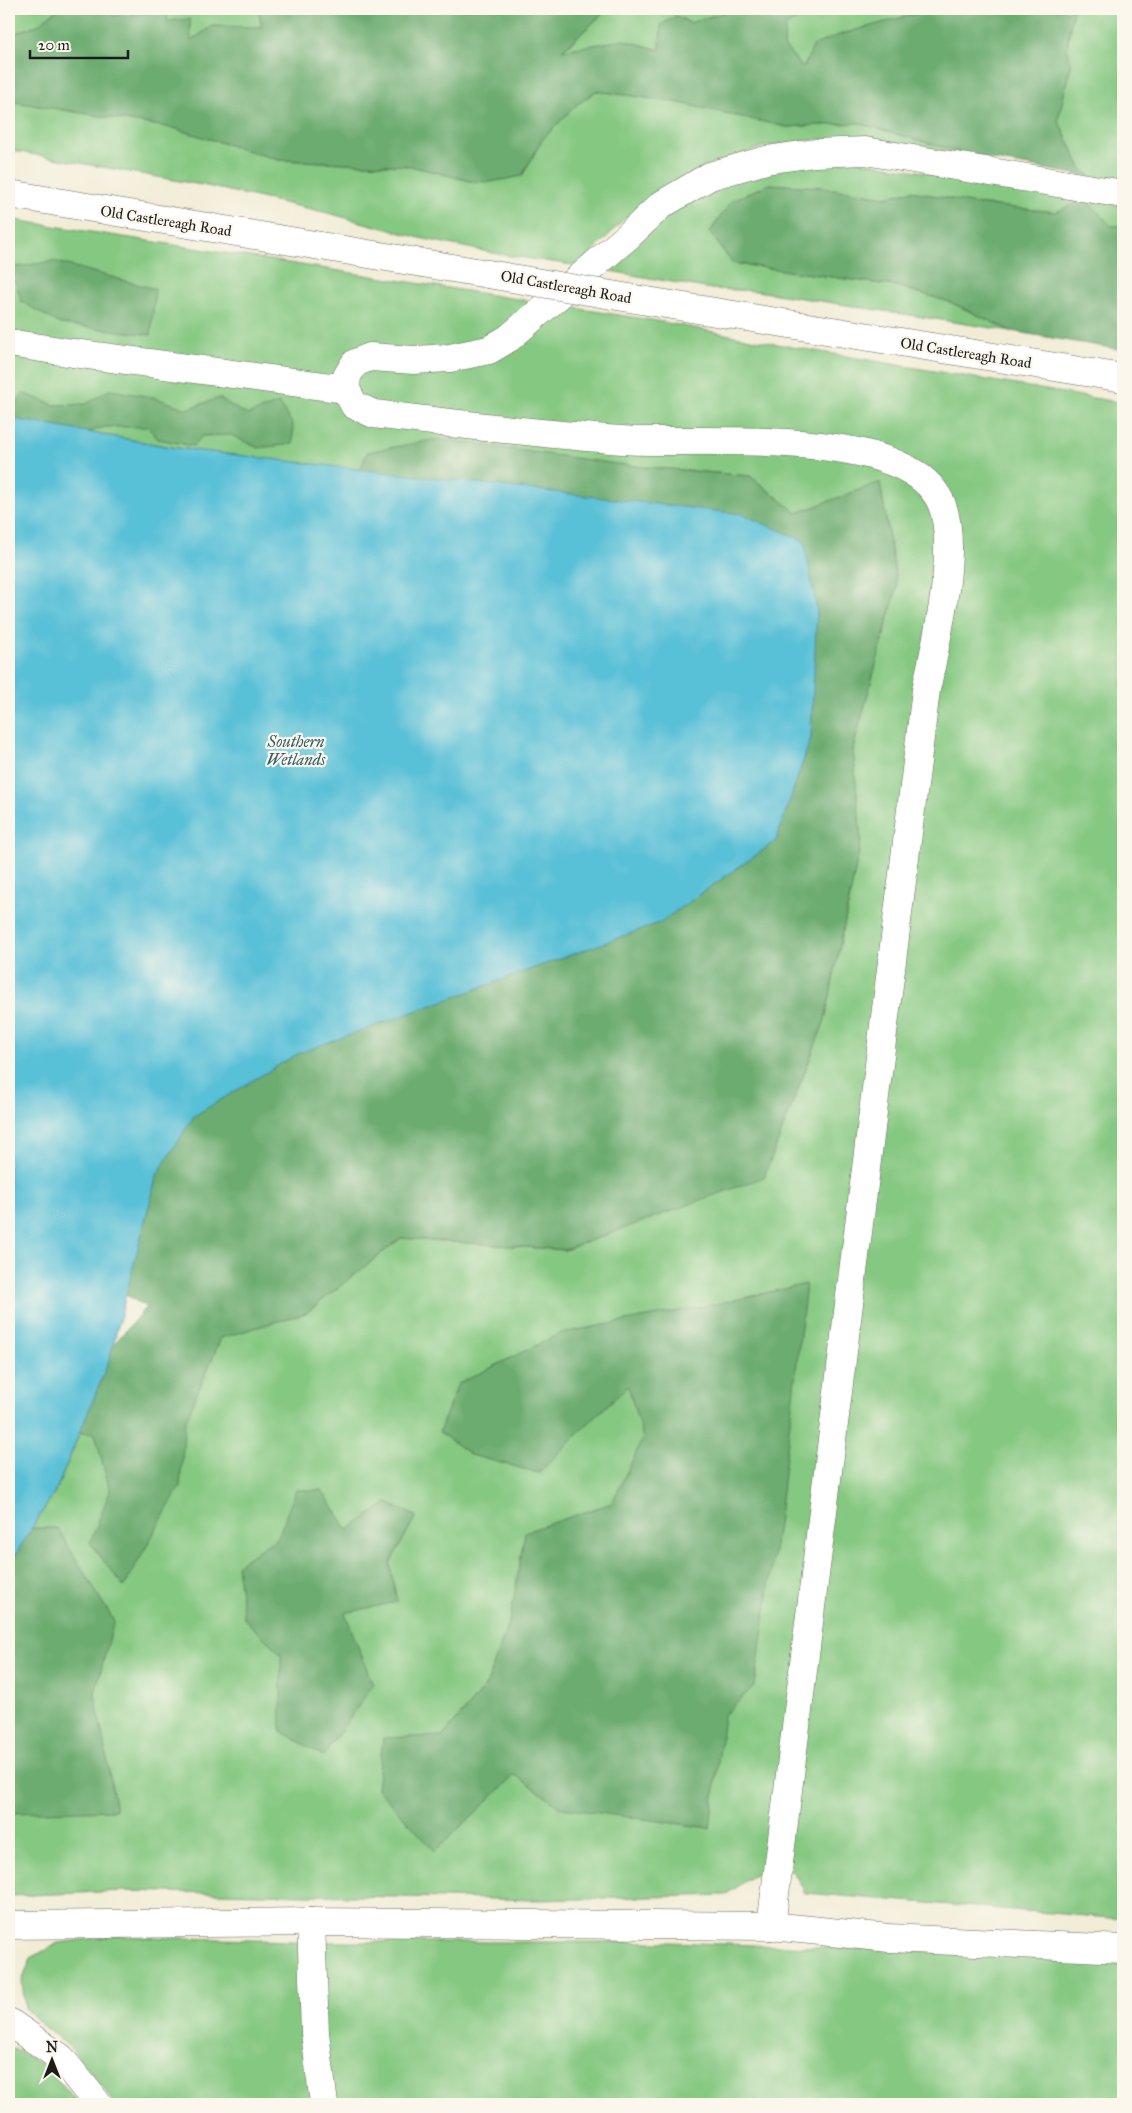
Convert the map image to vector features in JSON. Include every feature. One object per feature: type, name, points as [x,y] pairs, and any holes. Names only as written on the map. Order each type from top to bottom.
[{"type":"street","points":[[771,1926],[926,690],[939,625],[947,557],[947,530],[942,504],[927,483],[905,468],[865,453],[777,441],[624,441],[374,414],[354,406],[346,389],[347,376],[355,363],[370,357],[414,360],[450,358],[488,350],[509,338],[627,237],[661,205],[710,176],[766,160],[815,153],[865,152],[1123,194]]},
{"type":"street","name":"Old Castlereagh Road","points":[[9,194],[641,300],[1123,378]]},
{"type":"street","points":[[9,343],[346,389]]},
{"type":"street","points":[[311,1922],[315,2033],[324,2104]]},
{"type":"street","points":[[9,1925],[311,1922],[771,1926],[889,1938],[1123,1949]]},
{"type":"street","points":[[9,2022],[61,2058],[98,2104]]},
{"type":"green space","points":[[9,9],[58,9],[38,25],[12,34],[9,31]]},
{"type":"green space","points":[[58,9],[109,9],[113,16],[168,11],[167,21],[190,19],[191,41],[212,26],[262,27],[258,9],[608,9],[562,50],[623,40],[660,50],[661,25],[676,16],[690,23],[735,9],[799,9],[801,18],[785,26],[784,46],[803,68],[814,45],[842,34],[933,9],[1073,9],[1067,48],[1071,64],[1058,120],[1081,168],[1092,177],[977,157],[858,123],[786,127],[676,102],[596,91],[575,106],[542,140],[522,176],[491,182],[470,181],[411,166],[279,160],[173,128],[9,101],[9,31],[12,34],[38,25]]},
{"type":"green space","points":[[109,9],[258,9],[262,27],[212,26],[191,41],[167,21],[168,11],[113,16]]},
{"type":"green space","points":[[608,9],[735,9],[690,23],[676,16],[661,25],[660,50],[623,40],[562,51]]},
{"type":"green space","points":[[799,9],[933,9],[842,34],[815,45],[803,68],[784,46],[785,26],[801,18]]},
{"type":"green space","points":[[1073,9],[1123,9],[1123,183],[1092,177],[1081,168],[1058,120],[1071,64],[1067,48]]},
{"type":"green space","points":[[596,91],[676,102],[786,127],[858,123],[977,157],[869,138],[818,139],[763,147],[713,163],[671,186],[624,219],[579,266],[498,254],[420,238],[328,213],[207,186],[9,150],[9,101],[173,128],[279,160],[411,166],[470,181],[522,176],[542,140],[575,106]]},
{"type":"green space","points":[[858,161],[1085,199],[1056,212],[975,204],[912,191],[886,197],[821,187],[769,184],[731,201],[710,232],[732,263],[896,286],[950,302],[1011,331],[757,291],[711,289],[610,271],[664,217],[724,182],[792,165]]},
{"type":"green space","points":[[769,184],[821,187],[886,197],[912,191],[975,204],[1056,212],[1085,199],[1111,226],[1123,226],[1123,350],[1011,331],[950,302],[896,286],[732,263],[710,232],[731,201]]},
{"type":"green space","points":[[1085,199],[1123,206],[1123,226],[1111,226]]},
{"type":"green space","points":[[9,219],[657,321],[798,348],[1123,403],[1123,1919],[805,1893],[793,1871],[762,1869],[725,1895],[539,1900],[123,1891],[9,1896],[9,1565],[57,1488],[109,1361],[306,1313],[401,1238],[565,1250],[764,1176],[825,1020],[861,841],[853,749],[897,587],[880,483],[797,513],[750,476],[624,465],[360,471],[177,448],[9,418]]},
{"type":"green space","points":[[53,261],[155,289],[151,335],[60,324],[22,302],[10,268]]},
{"type":"green space","points":[[109,390],[153,397],[187,409],[219,398],[247,415],[279,403],[293,425],[293,444],[258,448],[231,435],[203,436],[193,446],[158,439],[148,427],[105,427],[77,436],[19,427],[12,410],[23,393],[54,405],[86,404]]},
{"type":"green space","points":[[439,439],[624,465],[750,476],[797,513],[880,482],[897,587],[853,749],[861,841],[825,1020],[764,1177],[565,1250],[401,1238],[306,1313],[221,1338],[185,1422],[180,1486],[124,1587],[90,1543],[110,1491],[95,1434],[13,1429],[113,1345],[146,1307],[74,1264],[367,452]]},
{"type":"green space","points":[[806,1284],[779,1517],[755,1685],[724,1715],[710,1828],[562,1808],[515,1775],[435,1851],[377,1789],[383,1738],[443,1736],[487,1684],[511,1615],[525,1532],[612,1503],[643,1438],[628,1386],[539,1473],[471,1455],[439,1432],[458,1384],[561,1333],[711,1305]]},
{"type":"green space","points":[[296,1490],[322,1490],[348,1530],[387,1503],[416,1516],[390,1564],[397,1602],[345,1613],[373,1685],[323,1756],[281,1731],[281,1654],[244,1619],[237,1565],[278,1537]]},
{"type":"green space","points":[[10,1528],[57,1528],[114,1621],[95,1693],[116,1810],[9,1813]]},
{"type":"green space","points":[[114,1936],[325,1942],[667,1942],[931,1951],[1123,1964],[1123,2104],[116,2104],[73,2050],[25,2008],[22,1981],[31,1958],[58,1943]]},
{"type":"green space","points":[[9,2046],[46,2067],[80,2104],[9,2104]]},
{"type":"water","name":"Southern Wetlands","points":[[9,418],[177,448],[742,514],[804,541],[817,609],[811,738],[776,841],[659,923],[297,1054],[194,1116],[157,1175],[109,1361],[57,1488],[9,1565]]}]
